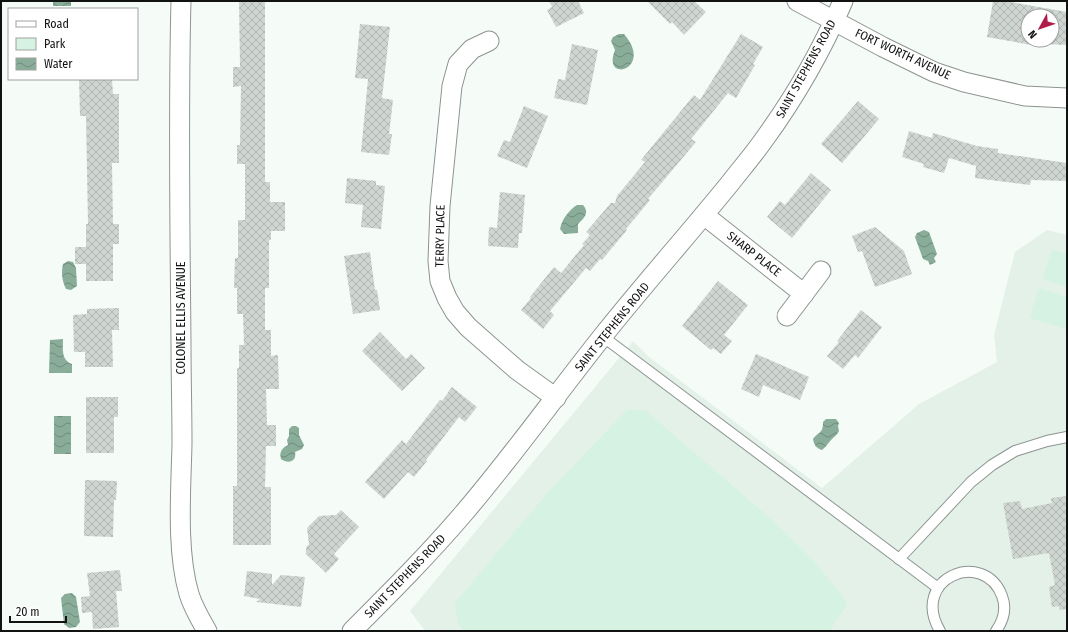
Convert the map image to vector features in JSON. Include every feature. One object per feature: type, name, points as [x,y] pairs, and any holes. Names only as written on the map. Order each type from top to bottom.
[{"type":"street","name":"COLONEL ELLIS AVENUE","points":[[181,1],[180,112],[182,443],[180,502],[182,552],[189,594],[196,612],[207,631]]},
{"type":"street","name":"FORT WORTH AVENUE","points":[[797,1],[883,47],[934,72],[964,82],[1026,96],[1067,98]]},
{"type":"street","name":"SAINT STEPHENS ROAD","points":[[352,631],[421,561],[463,514],[556,398],[602,336],[704,215],[763,142],[791,100],[809,69],[843,1]]},
{"type":"street","name":"TERRY PLACE","points":[[489,41],[472,49],[458,64],[452,86],[440,206],[438,261],[440,281],[455,312],[468,328],[517,370],[556,398]]},
{"type":"street","name":"SHARP PLACE","points":[[704,215],[804,294]]},
{"type":"street","points":[[787,316],[821,271]]},
{"type":"lane","points":[[602,336],[938,588]]},
{"type":"lane","points":[[899,559],[971,482],[992,465],[1015,451],[1047,441],[1067,437]]},
{"type":"lane","points":[[940,631],[932,610],[933,599],[938,588],[946,579],[957,574],[969,572],[981,574],[992,580],[1000,590],[1004,601],[1004,614],[996,631]]},
{"type":"shaded area","points":[[1047,230],[1067,235],[1067,631],[425,631],[410,611],[633,341],[649,357],[822,488],[919,404],[997,362],[994,335],[1015,252]]},
{"type":"green space","points":[[1052,250],[1067,254],[1067,287],[1043,279]]},
{"type":"green space","points":[[1039,288],[1067,297],[1067,329],[1030,318]]},
{"type":"green space","points":[[627,410],[645,410],[773,521],[813,560],[846,601],[845,608],[829,631],[464,631],[458,624],[455,603],[550,490]]},
{"type":"water","points":[[53,1],[71,1],[71,6],[53,6]]},
{"type":"water","points":[[619,34],[624,34],[632,46],[634,56],[631,64],[626,68],[620,69],[615,67],[613,61],[615,50],[611,41],[613,37]]},
{"type":"water","points":[[577,205],[583,205],[586,210],[584,217],[578,224],[578,233],[564,234],[560,229],[562,222],[571,209]]},
{"type":"water","points":[[924,230],[929,232],[937,254],[934,258],[936,262],[930,265],[928,261],[923,259],[915,237],[917,233]]},
{"type":"water","points":[[68,261],[73,262],[76,268],[77,286],[71,290],[66,289],[62,277],[63,264]]},
{"type":"water","points":[[63,339],[63,354],[66,360],[72,364],[72,373],[49,373],[50,340]]},
{"type":"water","points":[[54,416],[71,416],[71,454],[54,454]]},
{"type":"water","points":[[826,419],[836,419],[839,423],[839,431],[822,450],[816,446],[813,439],[821,431],[823,422]]},
{"type":"water","points":[[292,426],[299,428],[299,435],[304,445],[302,449],[295,452],[295,458],[289,462],[281,459],[280,454],[288,445],[287,440],[289,436],[289,429]]},
{"type":"water","points":[[72,593],[76,597],[80,622],[76,627],[69,628],[64,624],[61,598],[65,594]]},
{"type":"building","points":[[239,1],[265,1],[265,182],[270,182],[270,202],[285,202],[285,231],[271,231],[271,240],[269,240],[269,288],[265,288],[265,330],[271,330],[271,356],[278,355],[279,389],[266,389],[267,425],[276,425],[276,446],[266,446],[265,487],[271,487],[271,545],[233,545],[233,486],[237,486],[237,368],[239,368],[239,345],[244,345],[243,314],[237,314],[237,288],[234,288],[235,258],[238,258],[238,220],[245,220],[245,164],[237,164],[237,145],[240,145],[241,86],[233,87],[233,67],[240,67]]},
{"type":"building","points":[[549,1],[578,1],[584,13],[556,27],[547,10],[552,7]]},
{"type":"building","points":[[647,1],[694,1],[706,12],[684,35],[672,22],[670,24]]},
{"type":"building","points":[[993,1],[1005,1],[1044,8],[1020,8],[1020,43],[987,37]]},
{"type":"building","points":[[1060,11],[1067,12],[1067,45],[1060,45]]},
{"type":"building","points":[[360,24],[390,27],[382,98],[393,100],[389,134],[392,134],[389,155],[361,152],[368,79],[355,78]]},
{"type":"building","points":[[741,34],[763,47],[753,64],[755,65],[736,98],[728,93],[691,139],[696,142],[648,199],[650,200],[626,229],[627,230],[602,260],[600,259],[590,271],[586,268],[550,311],[554,315],[543,329],[521,310],[554,267],[561,273],[584,245],[582,244],[590,235],[586,232],[611,203],[615,203],[617,196],[645,162],[641,160],[694,95],[700,100]]},
{"type":"building","points":[[572,44],[598,50],[587,105],[554,98],[558,79],[565,80]]},
{"type":"building","points":[[79,80],[112,80],[113,94],[119,94],[119,163],[112,163],[113,224],[119,224],[119,244],[113,244],[113,281],[86,281],[86,264],[75,264],[75,247],[86,247],[86,224],[88,224],[86,116],[80,116]]},
{"type":"building","points":[[858,101],[879,119],[842,163],[821,144]]},
{"type":"building","points":[[524,106],[548,116],[527,168],[497,156],[504,140],[510,142]]},
{"type":"building","points":[[909,131],[932,138],[933,133],[977,146],[998,149],[998,153],[1067,163],[1067,181],[1031,180],[1030,185],[975,178],[976,166],[949,158],[944,173],[923,167],[924,164],[902,157]]},
{"type":"building","points":[[811,173],[831,190],[792,238],[767,217],[780,201],[785,205]]},
{"type":"building","points":[[347,178],[376,181],[376,185],[385,186],[381,229],[361,227],[363,205],[345,203]]},
{"type":"building","points":[[500,192],[525,195],[522,233],[519,233],[518,248],[488,246],[489,227],[497,228]]},
{"type":"building","points":[[875,227],[904,251],[912,274],[875,287],[862,251],[858,252],[852,236]]},
{"type":"building","points":[[370,252],[375,290],[377,290],[380,310],[353,314],[344,256]]},
{"type":"building","points":[[718,281],[748,305],[724,335],[732,341],[721,354],[713,348],[711,350],[682,326]]},
{"type":"building","points":[[119,308],[119,330],[112,330],[113,367],[85,367],[85,352],[74,352],[73,315],[87,314],[87,309]]},
{"type":"building","points":[[861,310],[882,327],[858,358],[855,355],[843,369],[827,356],[839,342],[837,341]]},
{"type":"building","points":[[380,332],[406,359],[411,354],[425,368],[402,391],[362,351]]},
{"type":"building","points":[[756,354],[809,377],[800,400],[763,385],[759,397],[741,389]]},
{"type":"building","points":[[452,387],[477,407],[465,422],[459,417],[414,477],[408,472],[384,499],[365,482],[402,440],[406,444]]},
{"type":"building","points":[[86,397],[118,397],[118,417],[114,417],[114,453],[86,453]]},
{"type":"building","points":[[85,480],[117,481],[116,500],[114,500],[113,537],[84,536]]},
{"type":"building","points":[[1067,496],[1067,609],[1059,610],[1059,606],[1052,607],[1049,587],[1055,585],[1049,553],[1013,559],[1003,503],[1020,501],[1022,509],[1052,503],[1051,498]]},
{"type":"building","points":[[341,510],[359,527],[334,554],[339,559],[326,573],[306,554],[306,548],[309,544],[307,528],[319,516],[336,515]]},
{"type":"building","points":[[120,570],[122,591],[116,591],[119,627],[93,629],[92,612],[82,613],[81,597],[90,596],[87,573]]},
{"type":"building","points":[[247,571],[272,574],[272,585],[281,575],[305,577],[301,607],[256,602],[260,599],[244,596]]}]
